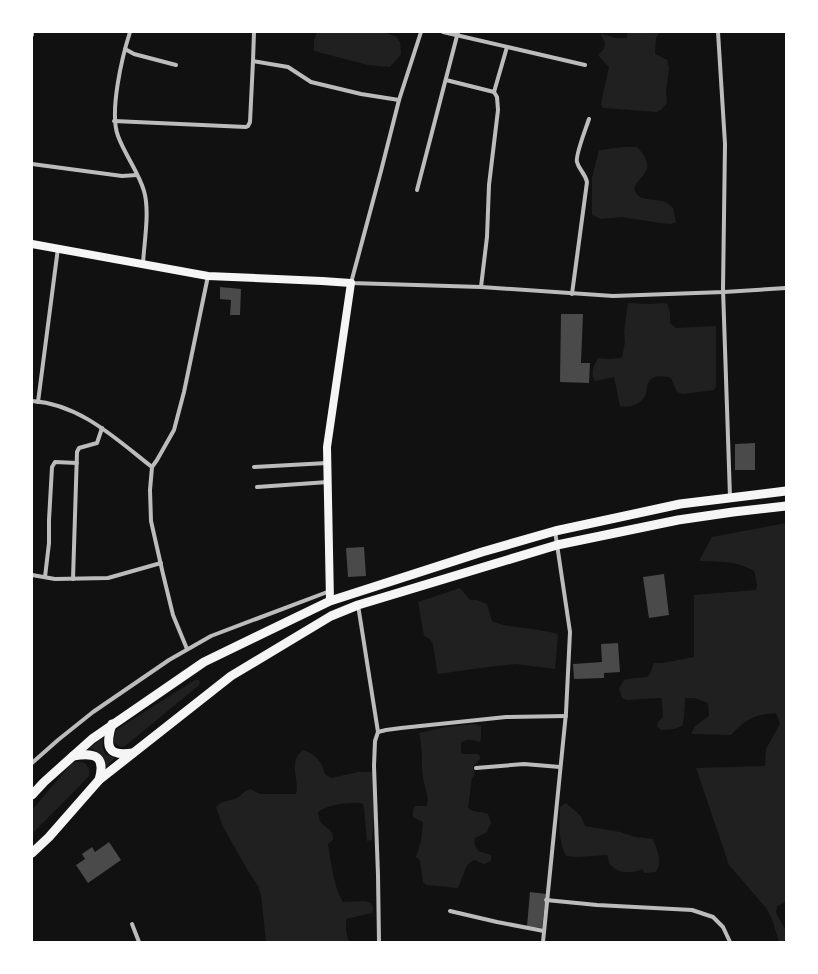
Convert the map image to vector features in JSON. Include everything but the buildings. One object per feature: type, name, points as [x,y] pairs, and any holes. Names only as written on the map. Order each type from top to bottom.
[{"type":"highway","points":[[32,795],[44,782],[92,739],[204,662],[330,601],[482,552],[555,531],[680,504],[786,491]]},
{"type":"highway","points":[[32,853],[49,837],[99,780],[134,752],[231,676],[331,616],[358,605],[557,545],[686,519],[786,506]]},
{"type":"highway","points":[[624,515],[626,530]]},
{"type":"highway","points":[[112,724],[108,737],[108,745],[112,751],[118,754],[134,752]]},
{"type":"highway","points":[[73,756],[84,754],[92,755],[100,761],[102,766],[99,780]]},
{"type":"main road","points":[[32,244],[208,276],[350,283],[327,447],[330,601]]},
{"type":"street","points":[[130,32],[121,62],[114,121],[118,136],[144,191],[146,204],[143,264]]},
{"type":"street","points":[[114,121],[246,127],[250,122],[254,32]]},
{"type":"street","points":[[421,32],[399,100],[350,283],[481,288],[613,296],[786,288]]},
{"type":"street","points":[[443,32],[458,34],[585,65]]},
{"type":"street","points":[[718,32],[725,144],[724,292],[730,498]]},
{"type":"street","points":[[417,190],[458,34]]},
{"type":"street","points":[[494,92],[507,47]]},
{"type":"street","points":[[125,49],[134,54],[176,64]]},
{"type":"street","points":[[253,61],[288,67],[311,82],[361,94],[399,100]]},
{"type":"street","points":[[446,80],[494,92],[497,97],[498,110],[487,213],[488,237],[481,288]]},
{"type":"street","points":[[572,294],[587,182],[586,176],[579,168],[576,160],[589,119]]},
{"type":"street","points":[[32,164],[122,176],[137,175]]},
{"type":"street","points":[[38,402],[58,248]]},
{"type":"street","points":[[188,649],[173,615],[151,521],[150,490],[152,467],[174,430],[192,357],[208,276]]},
{"type":"street","points":[[32,401],[66,409],[83,416],[102,428],[152,467]]},
{"type":"street","points":[[73,579],[77,452],[79,448],[97,443],[102,428]]},
{"type":"street","points":[[45,577],[49,543],[52,467],[55,462],[76,462]]},
{"type":"street","points":[[254,467],[327,463]]},
{"type":"street","points":[[258,487],[328,482]]},
{"type":"street","points":[[543,942],[546,900],[566,716],[570,632],[555,531]]},
{"type":"street","points":[[32,575],[55,579],[108,578],[161,563]]},
{"type":"street","points":[[32,763],[93,712],[163,664],[188,649],[211,636],[330,590]]},
{"type":"street","points":[[358,605],[378,732],[375,741],[374,766],[379,942]]},
{"type":"street","points":[[378,732],[401,728],[506,717],[566,716]]},
{"type":"street","points":[[476,768],[524,764],[560,767]]},
{"type":"street","points":[[546,900],[597,905],[692,910],[713,917],[723,927],[730,942]]},
{"type":"street","points":[[450,911],[544,931]]},
{"type":"street","points":[[132,924],[139,942]]},
{"type":"shaded area","points":[[317,32],[384,32],[396,37],[400,42],[401,54],[390,67],[368,65],[314,51],[314,40]]},
{"type":"shaded area","points":[[628,32],[662,32],[659,33],[656,38],[655,54],[667,60],[669,68],[666,91],[667,103],[657,112],[603,108],[601,104],[609,67],[598,55],[603,50],[605,44],[601,34],[616,38],[627,38]]},
{"type":"shaded area","points":[[637,147],[644,155],[646,160],[646,170],[635,189],[638,196],[645,199],[666,202],[673,208],[676,222],[671,224],[660,223],[622,217],[601,219],[592,215],[592,178],[599,150]]},
{"type":"shaded area","points":[[628,303],[667,303],[670,312],[670,323],[676,328],[716,326],[716,386],[714,390],[683,394],[677,392],[671,378],[658,376],[650,380],[645,396],[640,402],[631,406],[623,407],[620,406],[614,377],[595,381],[593,372],[598,358],[622,358],[625,342],[624,332]]},
{"type":"shaded area","points":[[786,523],[786,902],[777,906],[776,913],[786,931],[786,942],[779,942],[772,919],[766,908],[729,865],[696,768],[765,766],[766,749],[780,724],[776,713],[761,715],[750,719],[741,725],[731,735],[691,734],[695,726],[709,716],[708,703],[694,698],[685,698],[682,726],[674,729],[661,730],[657,726],[658,722],[663,717],[661,698],[627,700],[622,698],[619,688],[624,680],[649,676],[654,663],[663,663],[694,657],[694,595],[756,590],[757,584],[754,571],[747,567],[727,562],[699,561],[712,537]]},
{"type":"shaded area","points":[[460,588],[470,600],[477,600],[487,604],[492,621],[507,626],[558,634],[555,669],[516,664],[438,674],[433,644],[430,639],[424,636],[418,602]]},
{"type":"shaded area","points":[[195,680],[199,680],[200,683],[198,686],[125,746],[121,747],[114,743],[116,730]]},
{"type":"shaded area","points":[[474,724],[481,726],[481,740],[479,742],[470,740],[463,741],[461,743],[461,752],[463,754],[477,754],[480,756],[480,759],[473,767],[475,774],[472,778],[468,808],[472,811],[488,814],[491,823],[487,832],[475,838],[474,843],[478,851],[491,855],[491,861],[484,864],[474,860],[467,865],[458,888],[426,885],[423,882],[420,860],[416,857],[421,841],[423,822],[413,817],[413,810],[415,806],[427,806],[428,802],[423,778],[419,733],[446,727]]},
{"type":"shaded area","points":[[103,738],[102,746],[105,754],[115,758],[106,767],[100,755],[93,749],[89,748]]},
{"type":"shaded area","points":[[303,750],[317,759],[322,765],[325,774],[331,778],[358,772],[375,772],[372,840],[367,841],[363,804],[338,804],[318,812],[319,818],[323,825],[331,831],[333,840],[328,844],[337,890],[343,902],[365,901],[371,903],[373,908],[372,913],[346,919],[346,931],[349,942],[266,942],[261,895],[258,886],[223,827],[216,807],[219,804],[237,798],[250,789],[260,794],[296,794],[297,788],[295,766],[298,755]]},
{"type":"shaded area","points":[[75,762],[85,763],[89,769],[89,776],[32,834],[32,810],[71,764]]},
{"type":"shaded area","points":[[566,803],[581,816],[585,826],[620,832],[635,837],[653,839],[658,852],[659,860],[656,872],[644,873],[643,869],[630,872],[617,870],[610,864],[607,855],[577,857],[566,856],[560,838],[559,826],[560,807]]}]
